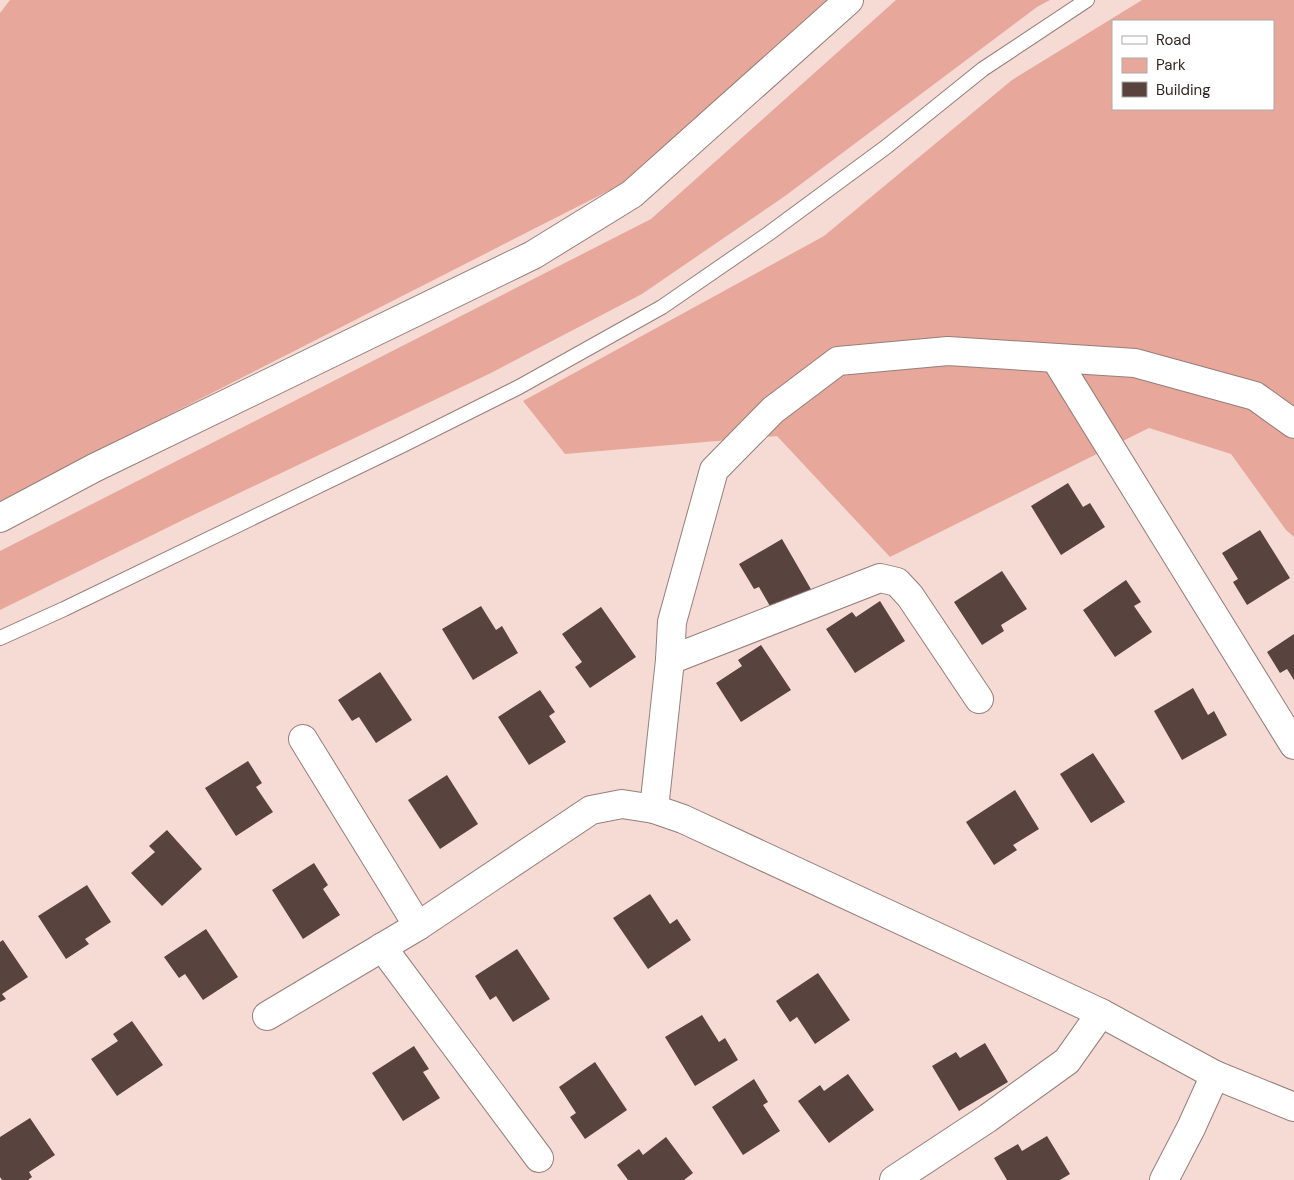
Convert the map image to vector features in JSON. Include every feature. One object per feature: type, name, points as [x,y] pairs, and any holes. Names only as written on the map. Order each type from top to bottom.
[{"type":"street","points":[[0,518],[94,468],[541,250],[632,194],[849,0]]},
{"type":"street","points":[[654,809],[670,660],[672,622],[714,470],[773,410],[838,361],[948,351],[1135,363],[1255,396],[1294,424]]},
{"type":"street","points":[[1055,358],[1294,745]]},
{"type":"street","points":[[670,660],[880,578],[897,582],[910,596],[979,699]]},
{"type":"street","points":[[303,739],[418,926]]},
{"type":"street","points":[[267,1016],[418,926],[591,810],[622,804],[654,809],[683,819],[1101,1013],[1215,1075],[1293,1105]]},
{"type":"street","points":[[382,947],[539,1158]]},
{"type":"street","points":[[894,1180],[988,1118],[1066,1061],[1101,1013]]},
{"type":"street","points":[[1164,1180],[1215,1075]]},
{"type":"lane","points":[[0,638],[126,579],[519,387],[662,307],[768,234],[886,147],[983,69],[1086,0]]},
{"type":"green space","points":[[10,0],[829,0],[624,183],[0,501],[0,13]]},
{"type":"green space","points":[[896,0],[1050,0],[1037,7],[785,196],[642,294],[491,373],[187,518],[0,610],[0,551],[651,219]]},
{"type":"green space","points":[[1142,0],[1294,0],[1294,537],[1286,530],[1231,454],[1149,428],[890,557],[777,436],[565,454],[523,401],[824,236],[1012,80]]},
{"type":"building","points":[[1068,483],[1083,507],[1090,503],[1105,527],[1061,555],[1031,506]]},
{"type":"building","points":[[1260,530],[1290,578],[1247,605],[1233,582],[1238,579],[1222,553]]},
{"type":"building","points":[[782,539],[812,591],[774,613],[759,587],[754,589],[739,564]]},
{"type":"building","points":[[1002,571],[1027,609],[1001,625],[1004,631],[982,645],[954,602]]},
{"type":"building","points":[[1126,580],[1141,602],[1134,606],[1152,632],[1115,657],[1083,610]]},
{"type":"building","points":[[880,601],[905,641],[855,673],[826,629],[852,612],[856,617]]},
{"type":"building","points":[[481,606],[496,630],[502,626],[518,653],[473,680],[442,629]]},
{"type":"building","points":[[601,607],[636,657],[590,688],[575,667],[582,662],[562,634]]},
{"type":"building","points":[[1294,634],[1294,680],[1287,669],[1280,673],[1267,652]]},
{"type":"building","points":[[761,645],[791,690],[741,722],[716,683],[742,666],[738,660]]},
{"type":"building","points":[[380,672],[412,720],[376,743],[359,717],[352,721],[338,700]]},
{"type":"building","points":[[1193,688],[1208,715],[1214,711],[1227,735],[1182,760],[1154,711]]},
{"type":"building","points":[[540,690],[555,712],[549,716],[566,742],[529,765],[498,717]]},
{"type":"building","points":[[1093,753],[1125,802],[1091,823],[1060,774]]},
{"type":"building","points":[[248,761],[262,783],[256,787],[273,812],[236,836],[205,788]]},
{"type":"building","points":[[447,775],[478,824],[440,849],[408,800]]},
{"type":"building","points":[[1015,790],[1039,829],[1013,845],[1017,850],[994,865],[966,822]]},
{"type":"building","points":[[167,830],[202,869],[162,906],[131,873],[155,852],[149,846]]},
{"type":"building","points":[[314,863],[328,885],[323,889],[340,915],[303,939],[272,890]]},
{"type":"building","points":[[87,885],[111,922],[85,939],[89,944],[66,959],[38,916]]},
{"type":"building","points":[[650,894],[670,924],[677,919],[691,940],[648,969],[613,918]]},
{"type":"building","points":[[206,929],[238,977],[203,1000],[185,974],[179,978],[164,957]]},
{"type":"building","points":[[3,940],[28,977],[2,994],[6,999],[0,1002],[0,942]]},
{"type":"building","points":[[517,949],[550,999],[513,1022],[496,996],[490,1000],[475,976]]},
{"type":"building","points":[[818,973],[850,1020],[815,1044],[797,1017],[790,1022],[776,1001]]},
{"type":"building","points":[[702,1015],[719,1042],[725,1038],[738,1060],[695,1086],[665,1037]]},
{"type":"building","points":[[132,1021],[163,1065],[117,1096],[91,1059],[118,1041],[113,1034]]},
{"type":"building","points":[[985,1043],[1008,1082],[959,1111],[932,1066],[956,1052],[960,1058]]},
{"type":"building","points":[[414,1046],[429,1069],[423,1072],[440,1098],[403,1121],[372,1073]]},
{"type":"building","points":[[595,1062],[627,1110],[585,1139],[570,1117],[576,1113],[559,1087]]},
{"type":"building","points":[[848,1074],[874,1110],[829,1143],[798,1101],[820,1085],[824,1091]]},
{"type":"building","points":[[754,1079],[768,1102],[763,1105],[780,1131],[743,1155],[712,1107]]},
{"type":"building","points":[[30,1118],[55,1155],[29,1172],[32,1177],[28,1180],[2,1180],[0,1177],[0,1137]]},
{"type":"building","points":[[1047,1136],[1070,1174],[1060,1180],[1007,1180],[994,1158],[1018,1144],[1022,1151]]},
{"type":"building","points":[[666,1137],[693,1173],[684,1180],[628,1180],[617,1165],[639,1149],[643,1155]]}]
